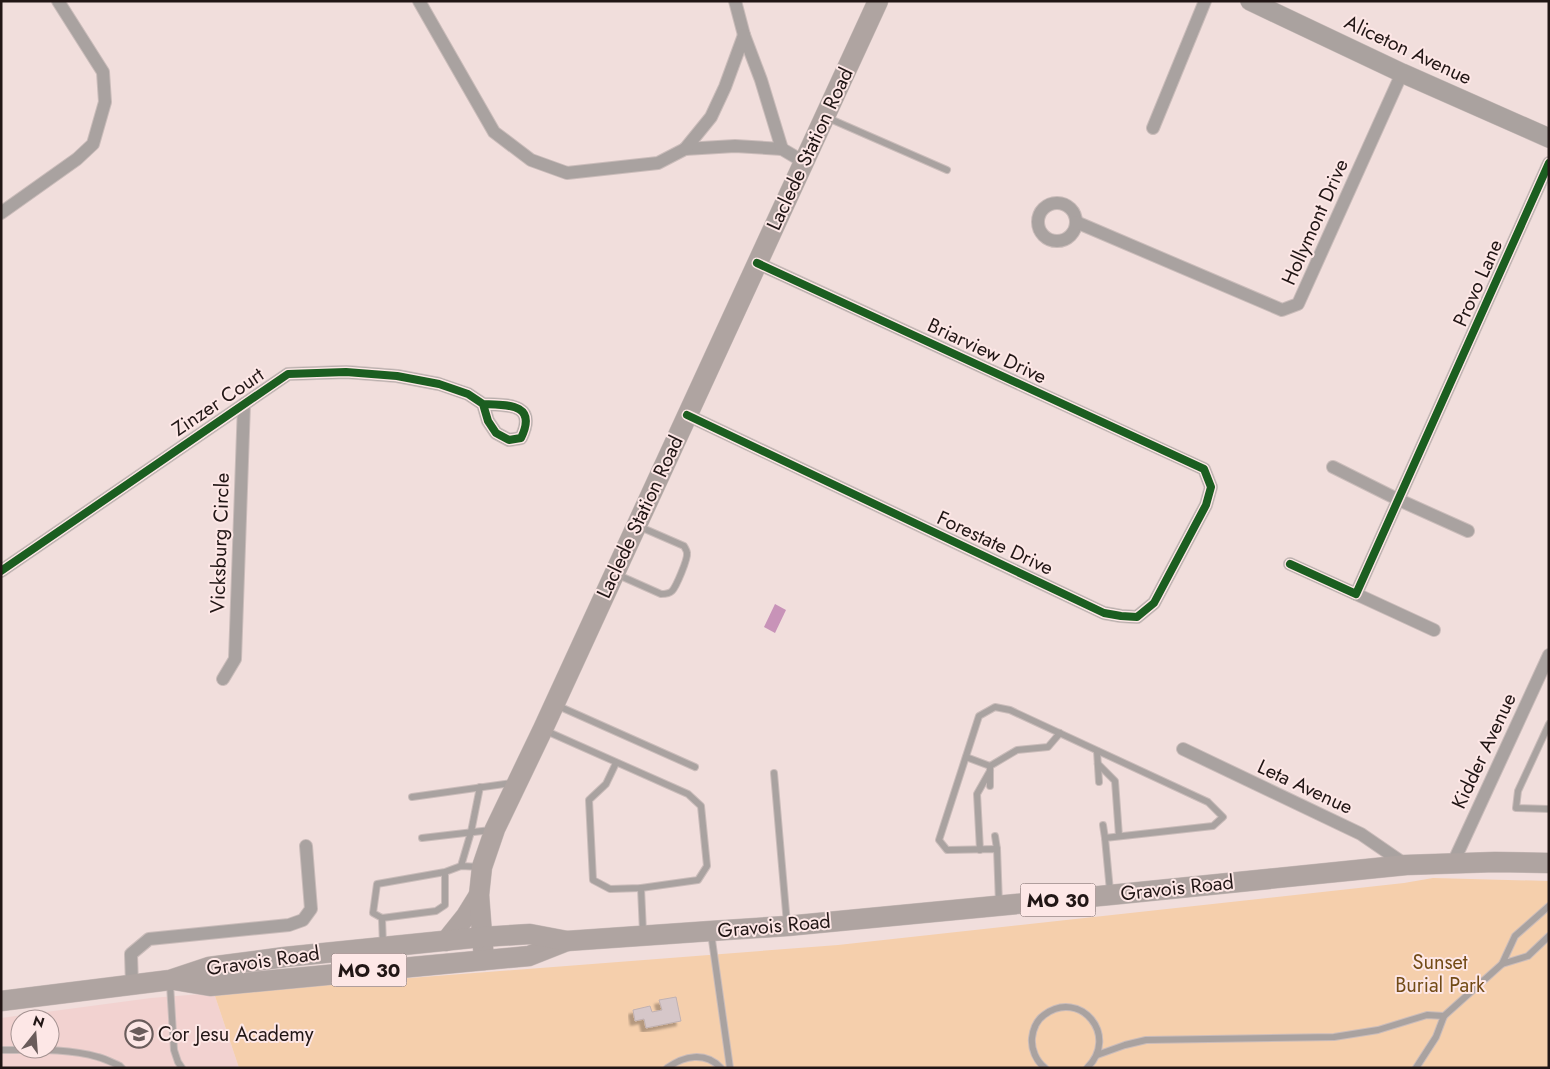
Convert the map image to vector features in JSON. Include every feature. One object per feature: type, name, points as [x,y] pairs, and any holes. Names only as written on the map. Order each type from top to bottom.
[{"type":"main road","name":"Laclede Station Road","points":[[484,960],[479,895],[482,868],[495,829],[543,730],[878,1]]},
{"type":"main road","name":"Gravois Road","points":[[1,1001],[170,980],[209,967],[284,957],[482,937],[530,934],[567,941],[643,936],[787,926],[1406,865],[1549,863]]},
{"type":"main road","points":[[446,941],[466,916],[479,895]]},
{"type":"main road","name":"Gravois Road","points":[[170,980],[210,986],[529,956],[567,941]]},
{"type":"street","points":[[1,213],[78,159],[93,144],[105,102],[103,72],[58,1]]},
{"type":"street","points":[[419,1],[494,132],[531,160],[567,173],[658,163],[685,149],[711,117],[725,87],[744,35]]},
{"type":"street","points":[[735,1],[744,35],[761,80],[782,149]]},
{"type":"street","points":[[1153,128],[1205,1]]},
{"type":"street","name":"Aliceton Avenue","points":[[1250,1],[1402,73],[1549,138]]},
{"type":"street","name":"Hollymont Drive","points":[[1076,222],[1282,310],[1298,304],[1402,73]]},
{"type":"street","points":[[685,149],[735,146],[782,149],[804,162]]},
{"type":"street","name":"Provo Lane","points":[[1356,594],[1400,500],[1549,163]]},
{"type":"street","name":"Briarview Drive","points":[[757,263],[1204,468]]},
{"type":"street","name":"Zinzer Court","points":[[1,571],[288,374],[346,372],[397,376],[439,384],[468,394],[483,404]]},
{"type":"street","name":"Vicksburg Circle","points":[[223,679],[235,659],[244,404]]},
{"type":"street","name":"Forestate Drive","points":[[687,415],[1104,613],[1121,616],[1137,616],[1154,602],[1206,505],[1211,487],[1204,468]]},
{"type":"street","points":[[1333,467],[1468,531]]},
{"type":"street","points":[[1290,564],[1434,630]]},
{"type":"street","name":"Kidder Avenue","points":[[1453,863],[1549,654]]},
{"type":"street","name":"Leta Avenue","points":[[1184,749],[1361,834],[1406,865]]},
{"type":"street","points":[[132,985],[131,954],[149,939],[289,925],[304,920],[312,909],[306,846]]},
{"type":"lane","points":[[825,116],[947,170]]},
{"type":"lane","points":[[615,574],[661,594],[667,594],[673,590],[686,559],[686,549],[684,546],[637,526]]},
{"type":"lane","points":[[554,704],[695,767]]},
{"type":"lane","points":[[997,849],[947,850],[939,840],[979,716],[995,707],[1010,710],[1208,802],[1223,816],[1213,826],[1104,838]]},
{"type":"lane","points":[[1549,724],[1518,791],[1516,808],[1549,809]]},
{"type":"lane","points":[[543,730],[688,794],[701,806],[706,866],[698,880],[641,888],[610,888],[593,880],[589,800],[606,784],[616,763]]},
{"type":"lane","points":[[980,850],[977,794],[990,768],[1017,750],[1048,746],[1060,733]]},
{"type":"lane","points":[[1097,751],[1099,782]]},
{"type":"lane","points":[[966,757],[990,768]]},
{"type":"lane","points":[[1098,764],[1115,781],[1119,836]]},
{"type":"lane","points":[[990,768],[990,786]]},
{"type":"lane","points":[[774,773],[787,926]]},
{"type":"lane","points":[[412,797],[518,782]]},
{"type":"lane","points":[[462,866],[480,788]]},
{"type":"lane","points":[[1104,825],[1110,895]]},
{"type":"lane","points":[[422,838],[495,829]]},
{"type":"lane","points":[[995,836],[1000,905]]},
{"type":"lane","points":[[446,872],[445,905],[436,911],[382,918],[373,913],[377,884],[446,872],[462,866],[482,868]]},
{"type":"lane","points":[[641,888],[643,936]]},
{"type":"lane","points":[[1416,1068],[1436,1037],[1444,1016],[1502,964],[1515,936],[1549,906]]},
{"type":"lane","points":[[382,918],[383,947]]},
{"type":"lane","points":[[711,931],[730,1068]]},
{"type":"lane","points":[[1502,964],[1528,956],[1549,936]]},
{"type":"lane","points":[[170,980],[174,1050],[180,1065],[171,1068]]},
{"type":"lane","points":[[1045,1068],[1035,1056],[1032,1046],[1035,1026],[1041,1017],[1050,1011],[1070,1007],[1080,1010],[1089,1016],[1096,1024],[1099,1034],[1100,1045],[1097,1055],[1087,1068]]},
{"type":"lane","points":[[1097,1055],[1146,1040],[1334,1037],[1378,1030],[1427,1015],[1444,1016]]},
{"type":"lane","points":[[1,1050],[69,1051],[99,1057],[122,1068]]},
{"type":"lane","points":[[667,1068],[691,1056],[704,1057],[716,1062],[721,1068]]},
{"type":"shaded area","points":[[775,604],[786,610],[775,633],[764,627]]},
{"type":"shaded area","name":"Cor Jesu Academy","points":[[214,993],[239,1068],[1,1068],[1,1018],[10,1017],[10,1059],[60,1059],[60,1010],[151,998]]},
{"type":"green space","name":"Sunset Burial Park","points":[[1433,878],[1549,881],[1549,1068],[239,1068],[214,993],[838,945],[1404,883]]},
{"type":"building","points":[[676,997],[681,1021],[646,1028],[644,1019],[635,1021],[633,1010],[650,1006],[652,1012],[662,1010],[659,1000]]},
{"type":"cycle path","points":[[1290,564],[1356,594],[1549,163]]},
{"type":"cycle path","points":[[687,415],[1104,613],[1121,616],[1137,617],[1154,603],[1206,505],[1211,487],[1204,469],[757,263]]},
{"type":"cycle path","points":[[1,571],[288,374],[346,372],[397,376],[439,384],[468,394],[483,404],[488,421],[496,433],[509,440],[521,438],[526,418],[523,412],[510,406],[483,404]]},
{"type":"place","name":"Cor Jesu Academy","points":[[139,1034]]}]
